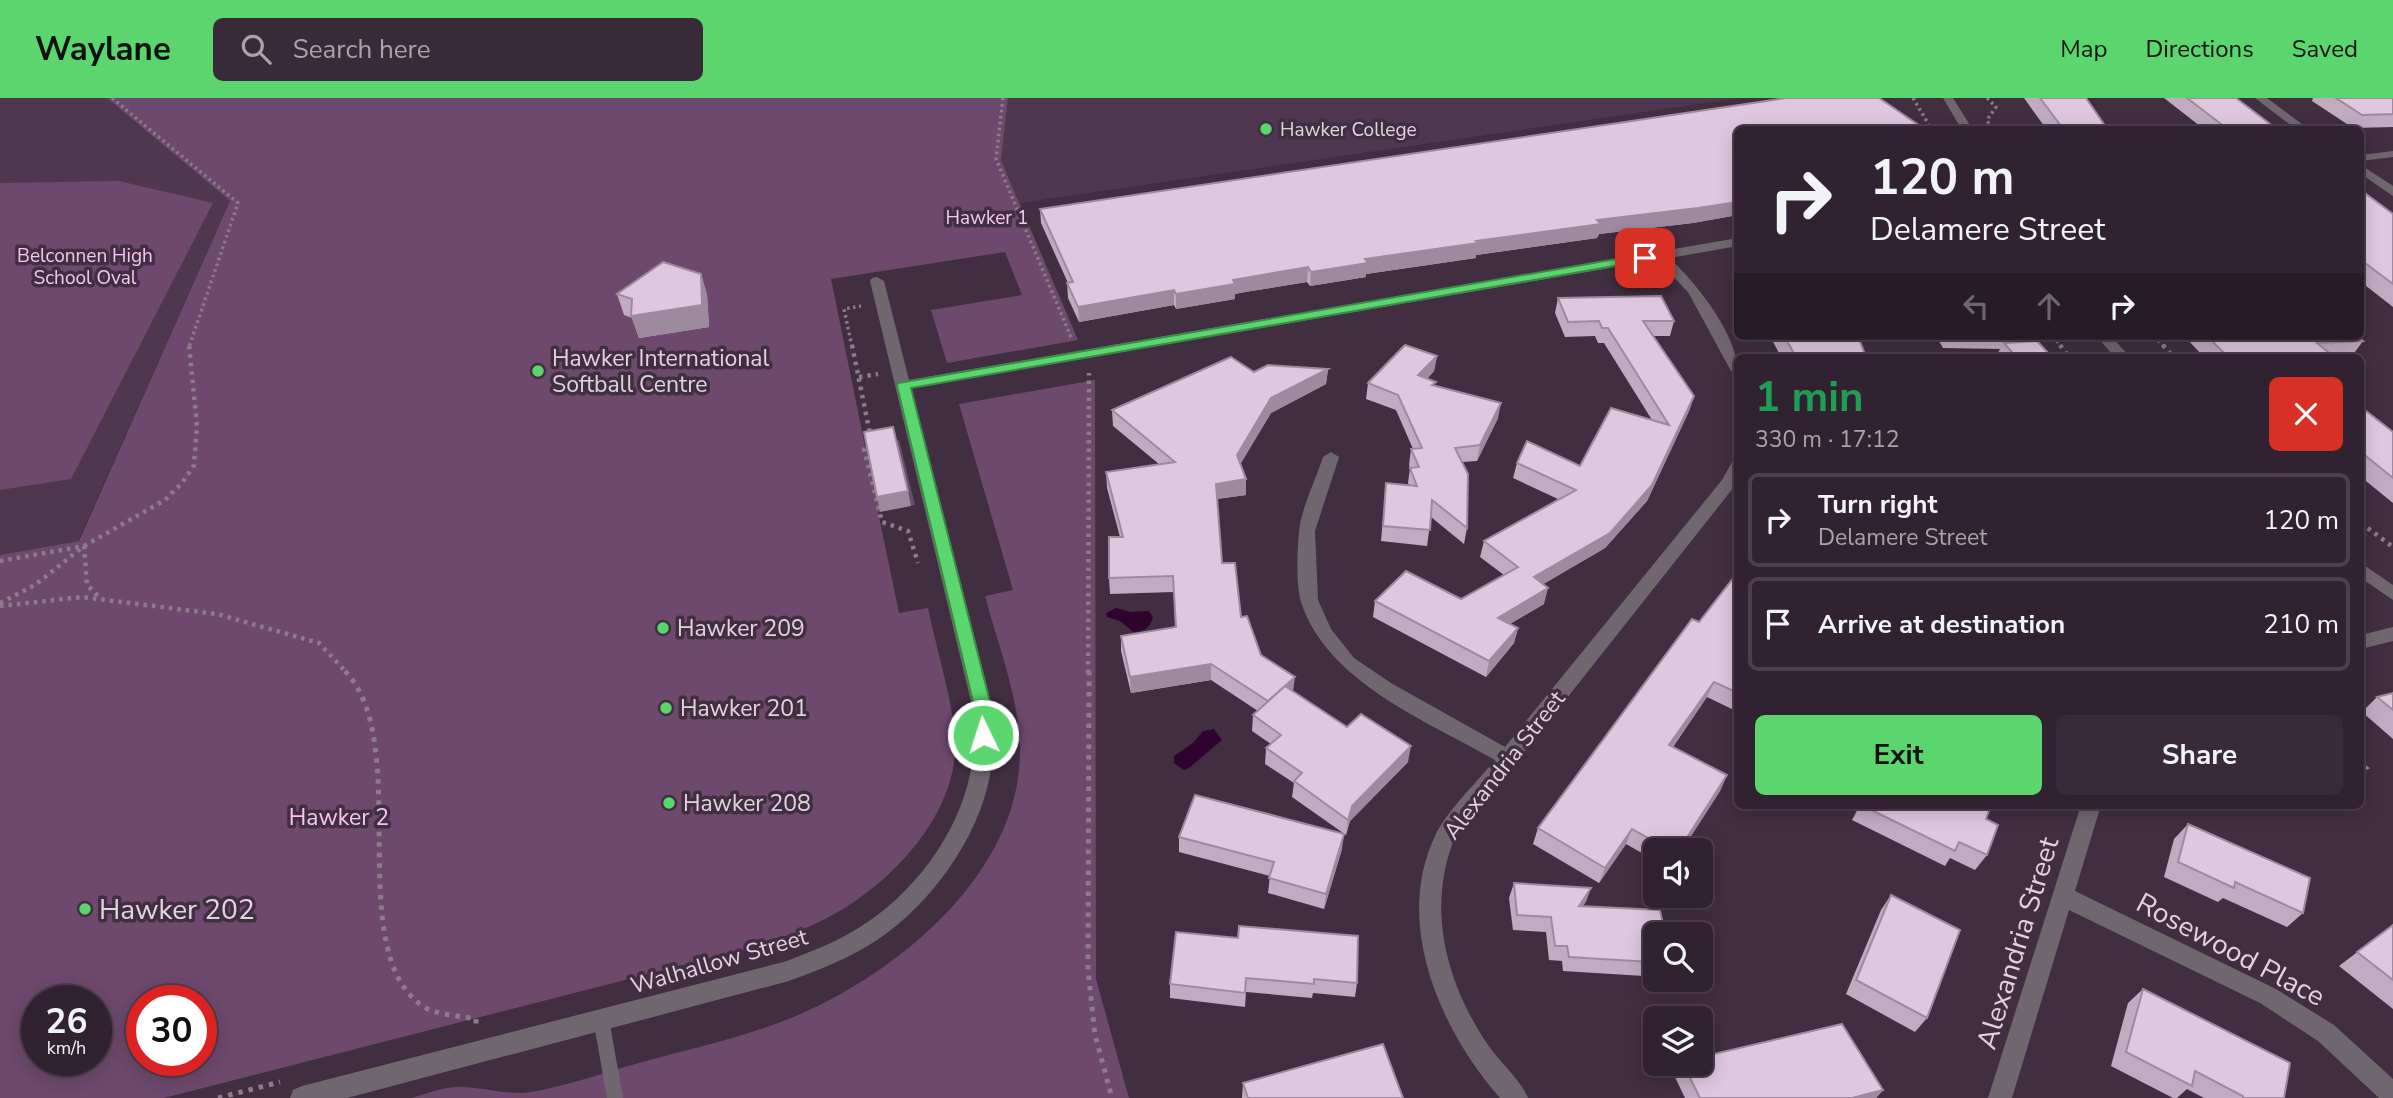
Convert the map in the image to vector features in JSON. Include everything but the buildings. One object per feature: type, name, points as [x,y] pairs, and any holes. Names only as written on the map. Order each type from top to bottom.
[{"type":"street","points":[[1948,98],[1966,126]]},
{"type":"street","points":[[2260,98],[2299,126]]},
{"type":"street","points":[[2364,158],[2393,154]]},
{"type":"street","points":[[2364,171],[2393,192]]},
{"type":"street","points":[[903,386],[1734,243]]},
{"type":"street","points":[[1660,255],[1694,290],[1734,364]]},
{"type":"street","name":"Walhallow Street","points":[[302,1098],[789,971],[850,945],[902,907],[924,885],[958,836],[978,785],[983,760],[984,710],[877,281]]},
{"type":"street","points":[[2107,340],[2120,354]]},
{"type":"street","points":[[1331,457],[1307,531],[1310,600],[1322,632],[1348,663],[1384,688],[1507,758]]},
{"type":"street","name":"Alexandria Street","points":[[1516,1098],[1479,1053],[1446,992],[1430,934],[1430,881],[1444,838],[1734,473]]},
{"type":"street","points":[[2364,571],[2393,594]]},
{"type":"street","points":[[2364,641],[2393,634]]},
{"type":"street","name":"Alexandria Street","points":[[2000,1098],[2090,809]]},
{"type":"street","name":"Rosewood Place","points":[[2063,896],[2268,996],[2326,1033],[2393,1095]]},
{"type":"lane","points":[[601,1019],[615,1098]]},
{"type":"path","points":[[0,605],[35,585],[84,546],[165,500],[182,483],[194,465],[197,426],[189,346],[239,203],[112,98]]},
{"type":"path","points":[[1003,98],[996,159],[1089,373],[1088,970],[1096,1035],[1112,1098]]},
{"type":"path","points":[[1913,98],[1930,126]]},
{"type":"path","points":[[1987,98],[1996,107],[1987,120],[1990,126]]},
{"type":"path","points":[[883,302],[844,309],[872,441],[864,449],[883,522],[908,531],[920,569]]},
{"type":"path","points":[[2056,340],[2067,354]]},
{"type":"path","points":[[2158,340],[2170,354]]},
{"type":"path","points":[[2364,525],[2393,547]]},
{"type":"path","points":[[0,561],[84,546]]},
{"type":"path","points":[[84,546],[87,585],[101,599]]},
{"type":"path","points":[[0,605],[82,597],[101,599],[217,614],[319,643],[357,683],[375,740],[382,912],[395,976],[425,1009],[476,1019],[476,1031],[489,1027]]},
{"type":"path","points":[[218,1098],[283,1081]]},
{"type":"shaded area","name":"Belconnen High School Oval","points":[[0,98],[107,98],[230,201],[78,541],[0,555]]},
{"type":"shaded area","name":"Hawker College","points":[[1008,98],[1740,98],[1020,203],[1001,160]]},
{"type":"shaded area","points":[[1116,608],[1131,612],[1149,611],[1153,617],[1146,629],[1133,632],[1120,621],[1107,617],[1106,613]]},
{"type":"shaded area","points":[[1214,729],[1222,740],[1189,768],[1184,770],[1174,763],[1174,756],[1193,743],[1203,731]]},
{"type":"green space","points":[[107,98],[1008,98],[1001,160],[1078,340],[947,363],[931,310],[1022,295],[1005,252],[831,279],[865,446],[899,440],[915,505],[878,512],[899,613],[928,608],[948,691],[955,739],[954,765],[947,790],[936,815],[921,838],[904,859],[864,895],[822,921],[754,947],[164,1098],[0,1098],[0,555],[79,541],[230,201]]},
{"type":"green space","name":"Belconnen High School Oval","points":[[119,181],[213,203],[71,479],[0,490],[0,183]]},
{"type":"green space","points":[[1095,380],[1096,979],[1129,1098],[411,1098],[452,1087],[513,1093],[531,1092],[772,1025],[831,999],[871,976],[945,915],[975,879],[999,839],[1014,796],[1020,751],[1012,692],[985,596],[1013,590],[959,404]]},
{"type":"place","name":"Hawker College","points":[[1266,129]]},
{"type":"place","name":"Hawker International Softball Centre","points":[[538,371]]},
{"type":"place","name":"Hawker 209","points":[[663,628]]},
{"type":"place","name":"Hawker 201","points":[[666,708]]},
{"type":"place","name":"Hawker 208","points":[[669,803]]},
{"type":"place","name":"Hawker 202","points":[[85,909]]},
{"type":"route","points":[[983,735],[984,710],[903,386],[1645,258]]},
{"type":"park label","name":"Hawker 1","points":[[987,217]]},
{"type":"park label","name":"Hawker 2","points":[[339,817]]}]
